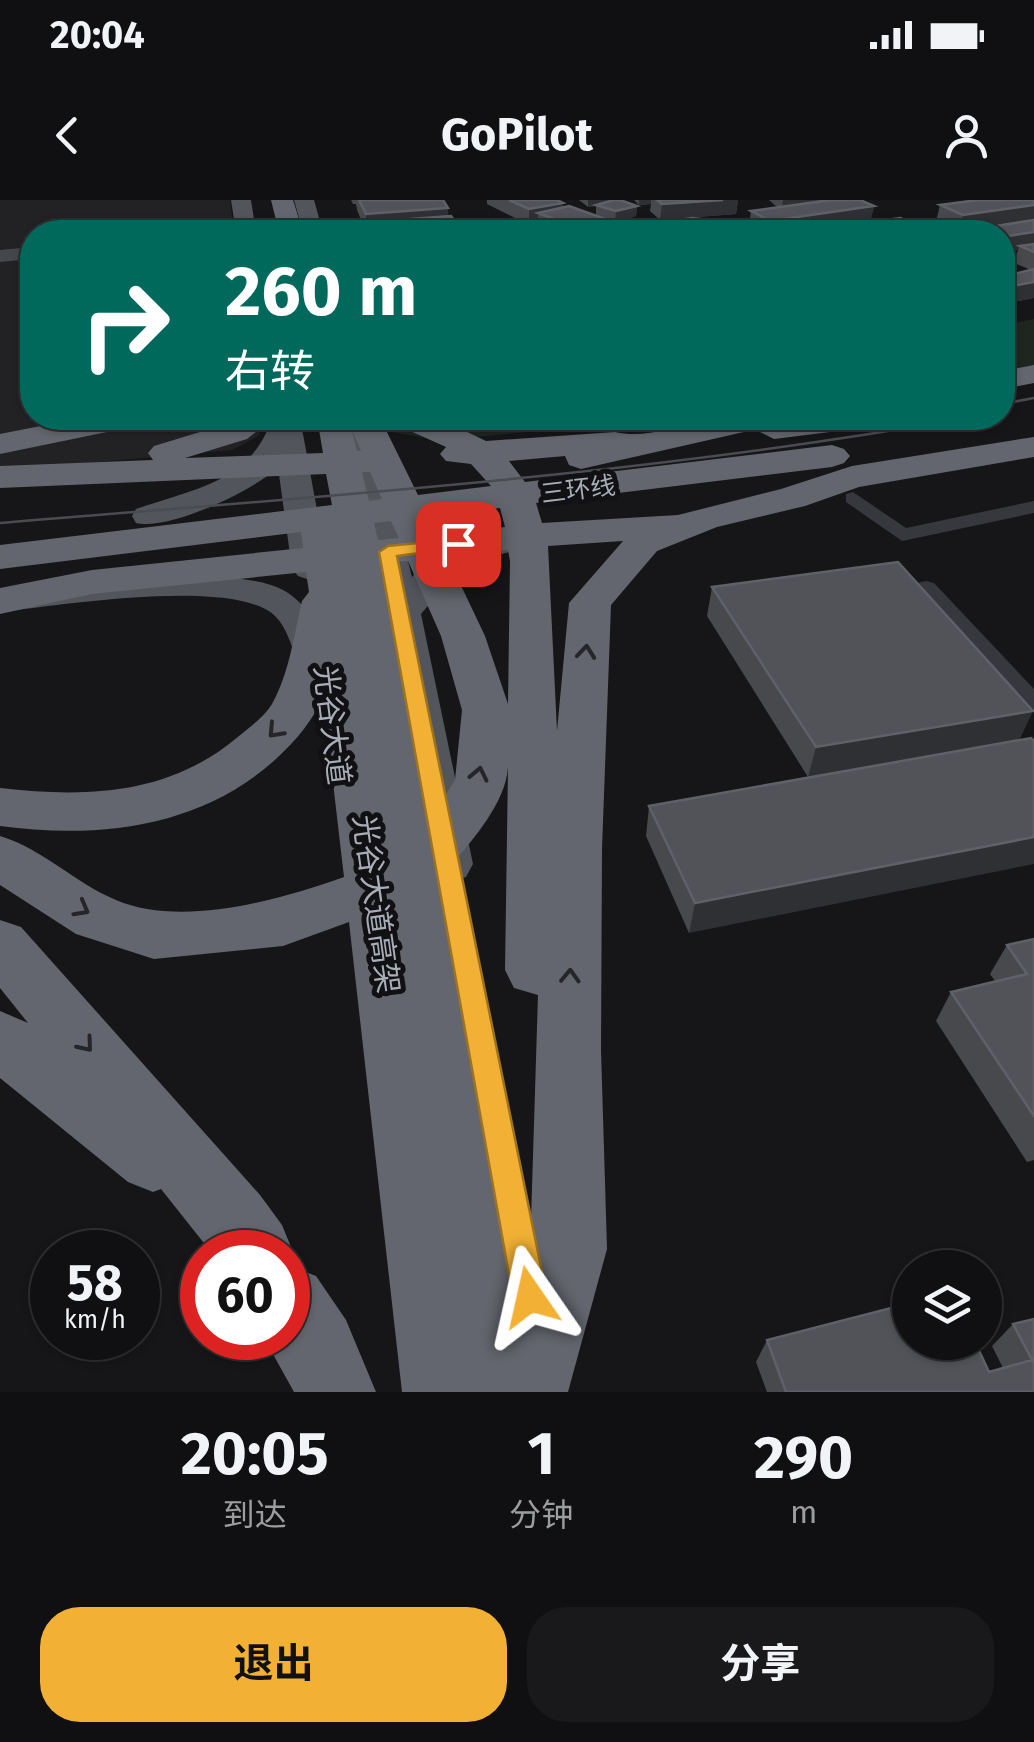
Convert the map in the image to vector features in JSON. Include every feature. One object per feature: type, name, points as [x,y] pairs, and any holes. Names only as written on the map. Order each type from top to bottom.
[{"type":"highway","points":[[0,444],[69,430]]},
{"type":"highway","points":[[0,467],[170,453],[238,430]]},
{"type":"highway","name":"光谷大道高架","points":[[300,430],[443,1392]]},
{"type":"highway","name":"光谷大道高架","points":[[335,430],[401,747],[518,1392]]},
{"type":"highway","points":[[0,858],[97,918],[154,935],[207,932],[283,923],[386,885],[429,853],[455,826],[481,781],[486,710],[463,636],[366,430]]},
{"type":"highway","points":[[379,430],[389,436],[436,444],[646,430]]},
{"type":"highway","points":[[441,430],[457,436],[504,475],[519,501],[526,529],[531,579],[538,1051],[568,1249]]},
{"type":"highway","points":[[611,430],[701,436]]},
{"type":"highway","points":[[0,530],[374,494],[597,456],[710,430]]},
{"type":"highway","points":[[0,477],[404,460],[759,430]]},
{"type":"highway","name":"三环线","points":[[0,576],[789,479],[931,448],[989,430]]},
{"type":"highway","name":"三环线","points":[[0,557],[1034,434]]},
{"type":"highway","points":[[0,601],[92,582],[318,567],[388,552],[528,536],[678,526],[1034,447]]},
{"type":"highway","points":[[0,636],[25,618],[120,580],[262,553],[852,488],[1034,463]]},
{"type":"highway","points":[[0,494],[52,483],[209,469]]},
{"type":"highway","points":[[528,1392],[568,1249],[574,850],[590,603],[643,543],[705,518],[852,488]]},
{"type":"highway","points":[[0,807],[68,815],[132,809],[198,788],[248,760],[291,714],[315,643],[318,567]]},
{"type":"highway","points":[[0,944],[239,1230]]},
{"type":"highway","points":[[0,1039],[236,1230]]},
{"type":"highway","points":[[310,1339],[335,1392]]},
{"type":"main road","points":[[148,516],[240,483],[266,463],[281,430]]},
{"type":"main road","name":"光谷大道","points":[[288,430],[299,502],[318,567],[391,1261],[413,1392]]},
{"type":"main road","points":[[362,430],[404,621],[548,1392]]},
{"type":"main road","points":[[404,621],[419,588],[446,560],[528,536]]},
{"type":"main road","points":[[0,601],[226,584],[264,594],[289,608],[330,692]]},
{"type":"street","points":[[852,488],[902,535],[1034,507]]},
{"type":"street","points":[[926,588],[1034,704]]},
{"type":"shaded area","points":[[0,200],[230,200],[232,220],[20,220],[20,430],[259,430],[260,435],[232,450],[0,471]]},
{"type":"shaded area","points":[[1034,319],[1034,368],[1015,372],[1015,323]]},
{"type":"shaded area","points":[[389,430],[551,430],[439,440]]},
{"type":"building","points":[[359,200],[443,200],[448,208],[366,214]]},
{"type":"building","points":[[509,200],[557,200],[563,203],[529,209]]},
{"type":"building","points":[[614,200],[637,206],[616,211],[596,205]]},
{"type":"building","points":[[657,200],[723,200],[662,204]]},
{"type":"building","points":[[830,200],[860,200],[874,206],[777,220],[751,211]]},
{"type":"building","points":[[1034,200],[1034,205],[963,215],[940,205]]},
{"type":"building","points":[[569,206],[608,220],[557,220],[538,213]]},
{"type":"building","points":[[451,216],[454,220],[395,220]]},
{"type":"building","points":[[1034,220],[1034,232],[1015,235],[1015,223]]},
{"type":"building","points":[[1034,269],[1034,282],[1015,285],[1015,274]]},
{"type":"building","points":[[898,562],[1033,711],[816,747],[712,587]]},
{"type":"building","points":[[1031,738],[1034,837],[695,903],[649,806]]},
{"type":"building","points":[[1034,939],[1034,1116],[951,992],[1027,974],[1007,945]]},
{"type":"building","points":[[892,1308],[892,1360],[983,1360],[989,1372],[1032,1360],[1013,1324],[1034,1319],[1034,1392],[786,1392],[767,1340]]},
{"type":"tram line","points":[[1015,402],[1034,398]]},
{"type":"tram line","points":[[0,523],[605,469],[893,430]]},
{"type":"route","points":[[458,544],[388,552],[530,1297]]}]
